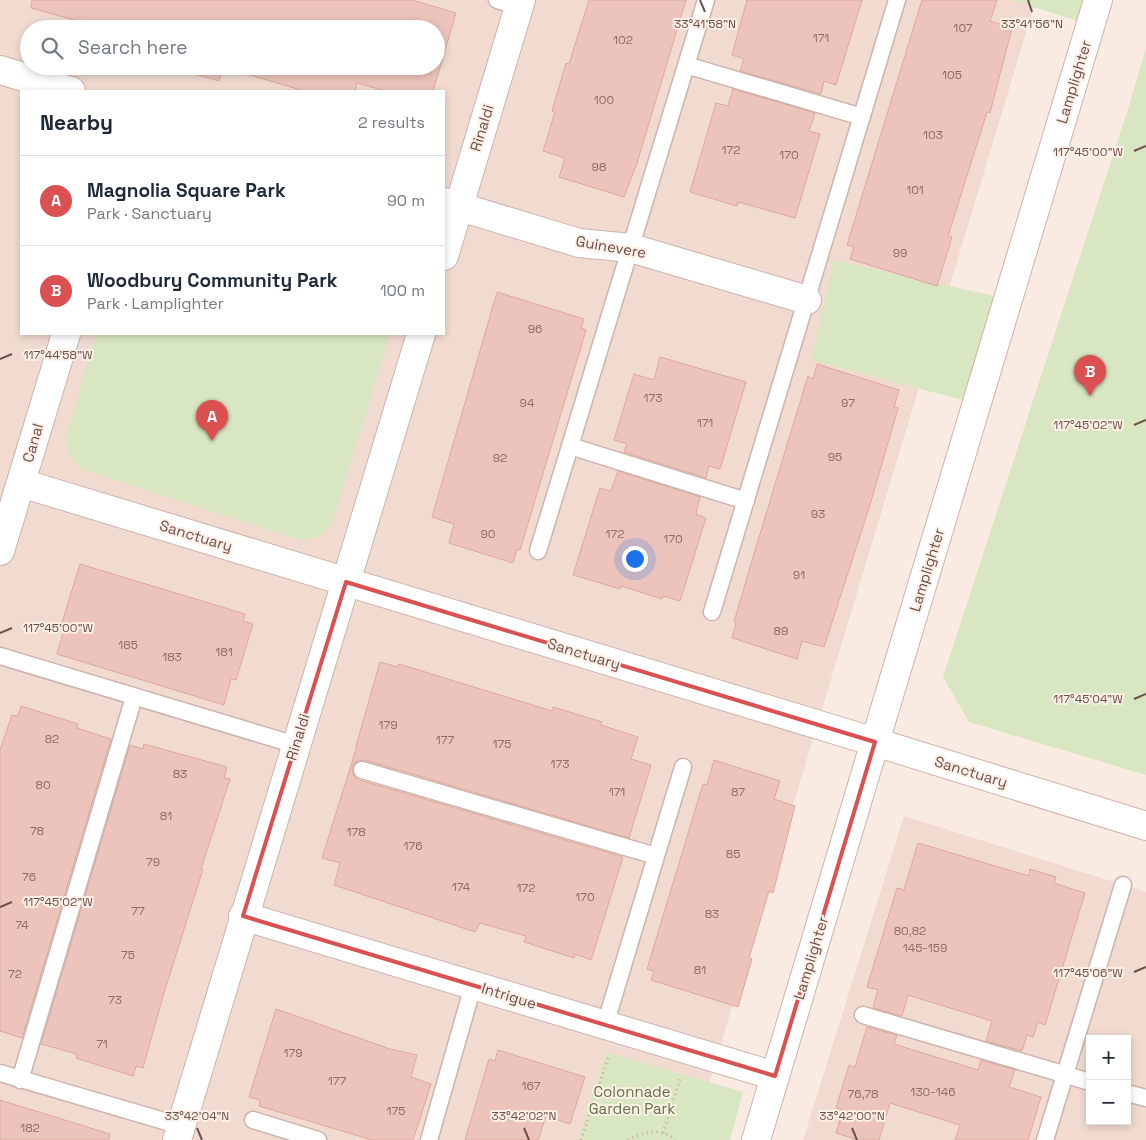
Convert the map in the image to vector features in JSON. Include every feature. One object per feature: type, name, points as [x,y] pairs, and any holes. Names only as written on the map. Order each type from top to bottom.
[{"type":"street","name":"Lamplighter","points":[[756,1140],[1098,0]]},
{"type":"street","name":"Rinaldi","points":[[445,249],[451,204],[512,2]]},
{"type":"street","points":[[0,70],[68,90]]},
{"type":"street","name":"Guinevere","points":[[451,204],[579,243],[630,248],[807,300]]},
{"type":"street","name":"Canal","points":[[0,551],[66,335]]},
{"type":"street","name":"Rinaldi","points":[[179,1133],[420,335]]},
{"type":"street","name":"Sanctuary","points":[[21,483],[1146,826]]},
{"type":"street","name":"Intrigue","points":[[243,916],[775,1076]]},
{"type":"lane","points":[[538,551],[706,0]]},
{"type":"lane","points":[[712,612],[897,0]]},
{"type":"lane","points":[[686,65],[862,117]]},
{"type":"lane","points":[[570,446],[746,502]]},
{"type":"lane","points":[[0,656],[296,745]]},
{"type":"lane","points":[[20,1080],[134,697]]},
{"type":"lane","points":[[611,1027],[656,856],[683,767]]},
{"type":"lane","points":[[362,770],[656,856]]},
{"type":"lane","points":[[1045,1140],[1123,885]]},
{"type":"lane","points":[[430,1140],[473,986]]},
{"type":"lane","points":[[863,1015],[1086,1081]]},
{"type":"lane","points":[[0,1073],[179,1133]]},
{"type":"lane","points":[[1131,1094],[1146,1098]]},
{"type":"lane","points":[[253,1120],[318,1140]]},
{"type":"path","points":[[582,1140],[611,1027]]},
{"type":"path","points":[[663,1133],[689,1050]]},
{"type":"path","points":[[628,1140],[647,1132],[663,1133],[675,1140]]},
{"type":"highlighted area","points":[[346,582],[875,742],[775,1076],[243,916]]},
{"type":"shaded area","points":[[0,0],[1036,0],[692,1140],[0,1140]]},
{"type":"shaded area","points":[[904,816],[1146,892],[1146,1140],[803,1140]]},
{"type":"green space","points":[[1012,0],[1086,0],[1081,22]]},
{"type":"green space","points":[[1146,48],[1146,775],[969,722],[943,677],[1128,109]]},
{"type":"green space","points":[[834,260],[994,296],[966,401],[811,360]]},
{"type":"green space","points":[[96,335],[390,335],[332,523],[320,537],[300,540],[81,469],[69,454],[66,435]]},
{"type":"green space","name":"Colonnade Garden Park","points":[[606,1052],[743,1092],[730,1140],[578,1140]]},
{"type":"building","points":[[32,0],[412,0],[456,13],[445,50],[445,20],[74,20],[31,8]]},
{"type":"building","points":[[589,0],[686,0],[637,163],[624,197],[559,177],[565,158],[543,151],[555,112],[552,111],[566,63],[569,64]]},
{"type":"building","points":[[747,0],[862,0],[836,85],[824,81],[821,94],[740,71],[744,59],[732,55]]},
{"type":"building","points":[[922,0],[997,0],[990,21],[1012,28],[990,113],[987,112],[948,236],[952,237],[937,286],[850,259],[854,247],[847,245]]},
{"type":"building","points":[[198,75],[221,75],[219,81]]},
{"type":"building","points":[[250,75],[438,75],[433,90],[382,90],[357,83],[355,90],[301,90]]},
{"type":"building","points":[[733,89],[815,113],[809,131],[820,134],[795,218],[738,202],[737,206],[690,192],[716,103],[728,106]]},
{"type":"building","points":[[497,292],[584,319],[581,328],[586,330],[520,550],[517,549],[513,563],[449,543],[454,524],[432,517]]},
{"type":"building","points":[[660,357],[746,382],[720,469],[709,466],[706,478],[624,452],[627,444],[614,440],[634,374],[654,380]]},
{"type":"building","points":[[817,364],[899,390],[894,407],[898,408],[870,505],[824,647],[802,641],[797,659],[732,638],[736,623],[734,622],[808,376],[813,379]]},
{"type":"building","points":[[618,471],[700,497],[696,514],[706,518],[680,601],[663,596],[662,599],[621,586],[620,589],[573,575],[600,488],[611,491]]},
{"type":"building","points":[[80,564],[245,614],[243,621],[253,624],[236,680],[231,679],[224,705],[57,654],[64,630],[60,629]]},
{"type":"building","points":[[380,662],[398,667],[399,664],[552,711],[553,707],[602,722],[601,725],[638,737],[631,759],[651,765],[629,838],[365,760],[355,762],[352,768],[354,777],[359,780],[623,857],[591,960],[575,954],[574,958],[524,942],[526,936],[480,923],[475,932],[334,885],[340,863],[322,858],[357,746]]},
{"type":"building","points":[[21,706],[78,724],[77,728],[111,739],[22,1038],[0,1031],[0,750],[12,715],[18,716]]},
{"type":"building","points":[[144,744],[227,767],[224,778],[230,779],[201,869],[203,869],[163,996],[143,1068],[136,1066],[133,1076],[76,1058],[77,1054],[41,1044],[130,745],[143,749]]},
{"type":"building","points":[[714,760],[780,781],[774,799],[795,806],[773,893],[769,891],[749,958],[752,959],[738,1007],[651,980],[654,971],[647,969],[703,784],[707,785]]},
{"type":"building","points":[[918,843],[1029,876],[1030,869],[1056,877],[1054,883],[1085,893],[1045,1025],[1038,1022],[1033,1037],[1027,1035],[1022,1051],[986,1041],[992,1021],[908,995],[902,1016],[873,1008],[878,990],[867,987],[897,888],[904,890]]},
{"type":"building","points":[[276,1009],[390,1049],[417,1055],[411,1077],[431,1084],[413,1140],[372,1140],[259,1106],[260,1100],[249,1097]]},
{"type":"building","points":[[867,1027],[897,1035],[894,1044],[978,1070],[981,1060],[1015,1070],[1009,1087],[1041,1097],[1028,1140],[955,1140],[960,1125],[890,1103],[879,1140],[858,1140],[836,1133],[843,1110],[836,1108],[849,1065],[855,1067]]},
{"type":"building","points":[[498,1050],[585,1077],[570,1124],[546,1116],[538,1140],[465,1140],[489,1059],[495,1061]]},
{"type":"building","points":[[0,1100],[110,1134],[109,1140],[0,1140]]},
{"type":"place","name":"Woodbury Community Park","points":[[1090,396]]},
{"type":"place","name":"Magnolia Square Park","points":[[212,441]]}]
